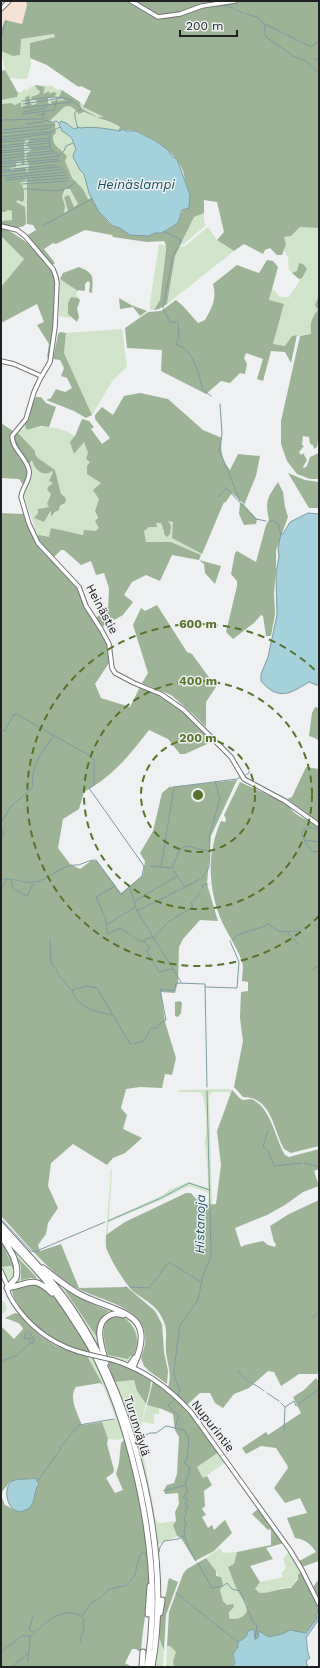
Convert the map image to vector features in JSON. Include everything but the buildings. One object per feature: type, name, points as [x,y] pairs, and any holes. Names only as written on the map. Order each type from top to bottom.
[{"type":"highway","name":"Turunväylä","points":[[1,1225],[50,1279],[75,1314],[95,1347],[111,1381],[122,1410],[134,1450],[148,1508],[154,1543],[157,1586],[156,1636],[152,1667]]},
{"type":"highway","name":"Turunväylä","points":[[1,1232],[34,1267],[60,1300],[91,1349],[107,1381],[118,1411],[143,1502],[151,1559],[153,1607],[148,1667]]},
{"type":"highway","points":[[1,1236],[12,1254],[17,1268],[16,1278],[8,1288]]},
{"type":"highway","points":[[34,1260],[54,1277],[79,1294],[122,1311],[133,1318],[139,1326],[142,1340],[140,1353],[131,1366]]},
{"type":"highway","points":[[8,1288],[24,1283],[34,1282],[47,1289],[60,1300]]},
{"type":"highway","points":[[111,1381],[101,1344],[100,1332],[103,1321],[110,1315],[117,1313],[125,1316],[132,1322],[138,1332],[139,1347],[131,1366]]},
{"type":"highway","points":[[154,1543],[160,1566]]},
{"type":"highway","points":[[148,1614],[151,1559]]},
{"type":"highway","points":[[156,1636],[162,1600]]},
{"type":"highway","points":[[142,1667],[143,1652]]},
{"type":"street","points":[[1,9],[9,1]]},
{"type":"street","points":[[131,1],[158,17],[180,14],[202,6],[235,1]]},
{"type":"street","points":[[1,226],[17,230],[25,236],[48,262],[56,277],[55,327],[49,365],[41,376],[14,364],[1,361]]},
{"type":"street","name":"Heinästie","points":[[41,376],[31,399],[26,419],[12,436],[13,443],[29,469],[28,478],[22,490],[21,497],[38,543],[79,587],[86,606],[109,644],[113,671],[122,677],[161,694],[184,710],[231,758],[244,779],[286,801],[319,825]]},
{"type":"street","name":"Nupurintie","points":[[1,1272],[8,1288],[8,1293],[18,1308],[29,1324],[45,1337],[69,1349],[131,1366],[166,1389],[191,1412],[290,1550],[319,1604]]},
{"type":"shaded area","points":[[1,1],[26,1],[27,4],[22,24],[5,20],[1,30]]},
{"type":"green space","points":[[26,1],[319,1],[319,228],[300,227],[291,236],[284,237],[286,244],[282,255],[277,255],[270,248],[265,250],[263,254],[244,244],[234,251],[217,240],[224,232],[217,202],[204,200],[204,213],[194,217],[175,256],[167,304],[154,310],[160,300],[166,249],[164,241],[147,242],[113,237],[112,235],[85,230],[56,244],[53,243],[44,249],[55,263],[52,265],[26,236],[36,230],[33,225],[27,224],[27,178],[20,183],[24,193],[24,200],[22,202],[18,200],[16,202],[25,207],[26,223],[24,226],[16,228],[1,225],[1,221],[12,220],[12,211],[8,210],[1,212],[1,104],[11,103],[15,105],[21,102],[21,107],[26,105],[25,98],[29,95],[31,104],[33,105],[37,103],[36,100],[32,100],[31,97],[39,94],[40,91],[35,85],[45,87],[43,94],[49,91],[50,94],[53,92],[57,93],[54,97],[48,98],[50,105],[52,101],[65,100],[59,97],[62,90],[80,102],[81,108],[97,117],[104,117],[83,107],[91,91],[81,86],[77,86],[47,65],[30,58],[30,43],[55,37],[54,34],[21,39],[20,55],[13,56],[1,51],[1,30],[5,20],[22,24],[27,5]],"holes":[[[70,106],[77,111],[78,114],[84,112],[120,127],[118,131],[123,129],[139,132],[161,144],[171,153],[183,171],[190,195],[178,223],[162,233],[155,233],[149,236],[130,235],[120,228],[110,224],[99,212],[92,198],[88,199],[83,189],[72,178],[65,161],[67,156],[57,147],[54,142],[53,136],[56,133],[55,124],[50,121],[64,107]],[[26,139],[30,139],[26,145],[32,150],[27,153],[26,159],[29,165],[27,174],[25,167],[11,170],[9,168],[16,167],[16,162],[21,161],[22,165],[24,165],[24,146]],[[65,189],[70,189],[78,204],[74,207],[69,195],[64,197],[68,211],[64,213],[65,206],[62,197]]]},
{"type":"green space","points":[[54,34],[55,37],[30,43],[31,64],[27,79],[9,78],[5,70],[1,51],[13,56],[21,39]]},
{"type":"green space","points":[[5,70],[18,93],[17,97],[1,100],[1,71]]},
{"type":"green space","points":[[35,85],[54,86],[53,87],[58,90],[62,90],[61,92],[66,100],[50,105],[48,101],[50,94],[49,91],[43,95],[41,91],[39,94],[35,95],[37,103],[33,105],[31,104],[29,96],[26,105],[21,107],[21,102],[15,105],[11,103],[1,104],[1,100],[17,97],[18,92],[22,92],[24,89],[26,90]]},
{"type":"green space","points":[[80,102],[84,105],[83,107],[105,117],[97,117],[81,108]]},
{"type":"green space","points":[[70,106],[120,127],[118,131],[93,127],[79,127],[74,129],[66,123],[59,124],[62,131],[73,139],[76,150],[76,162],[84,174],[92,198],[88,199],[83,190],[72,179],[65,160],[67,156],[55,145],[53,139],[53,136],[56,133],[55,124],[50,122],[64,107]]},
{"type":"green space","points":[[26,139],[30,139],[32,150],[27,175],[23,168],[11,170],[8,167],[16,167],[16,162],[21,161]]},
{"type":"green space","points":[[27,177],[27,224],[24,226],[26,223],[20,205],[16,202],[18,200],[19,183]]},
{"type":"green space","points":[[70,189],[78,205],[74,207],[69,195],[64,197],[68,211],[64,213],[61,197],[64,195],[65,190]]},
{"type":"green space","points":[[8,210],[12,211],[12,220],[1,221],[1,212]]},
{"type":"green space","points":[[204,213],[204,222],[206,225],[181,245],[194,217]]},
{"type":"green space","points":[[1,227],[24,240],[31,246],[44,260],[53,274],[55,288],[50,358],[47,357],[49,344],[37,325],[44,322],[37,304],[1,323],[1,287],[24,259],[1,236]]},
{"type":"green space","points":[[208,227],[217,240],[234,251],[167,304],[175,256],[179,247],[185,246]]},
{"type":"green space","points":[[300,227],[319,228],[319,295],[315,305],[318,310],[312,321],[311,334],[300,336],[294,335],[285,346],[273,344],[284,305],[269,300],[272,288],[280,297],[289,297],[300,280],[289,270],[288,258],[284,250],[286,244],[284,237],[291,236]]},
{"type":"green space","points":[[1,236],[24,259],[1,287]]},
{"type":"green space","points":[[159,244],[166,245],[160,300],[154,310],[150,310],[150,303]]},
{"type":"green space","points":[[267,260],[273,261],[278,267],[269,300],[284,304],[273,344],[285,346],[292,336],[297,335],[291,363],[285,352],[271,351],[263,381],[257,379],[263,359],[246,353],[244,358],[247,364],[245,374],[240,373],[230,383],[221,381],[206,394],[161,371],[162,350],[127,348],[125,328],[148,312],[161,311],[176,300],[198,323],[205,320],[214,299],[213,284],[237,265],[259,273]]},
{"type":"green space","points":[[299,263],[303,264],[307,269],[302,278],[299,279],[292,273],[297,271]]},
{"type":"green space","points":[[79,267],[92,276],[92,293],[89,292],[90,283],[88,281],[85,284],[85,290],[78,291],[60,279],[63,273]]},
{"type":"green space","points":[[60,279],[78,291],[76,294],[78,298],[71,297],[68,313],[71,318],[59,316]]},
{"type":"green space","points":[[319,295],[319,440],[317,447],[314,449],[313,445],[310,444],[309,437],[303,436],[302,445],[304,446],[299,452],[301,455],[303,453],[307,460],[303,467],[304,468],[307,466],[310,457],[319,453],[319,479],[310,479],[297,474],[287,461],[281,444],[281,421],[300,336],[311,334],[312,321],[318,310],[315,305]]},
{"type":"green space","points":[[71,297],[78,298],[80,300],[77,309],[79,317],[77,322],[68,314],[68,303]]},
{"type":"green space","points":[[119,298],[131,305],[147,311],[140,316],[133,307],[120,309]]},
{"type":"green space","points":[[122,329],[127,367],[113,380],[92,415],[64,353],[66,333]]},
{"type":"green space","points":[[60,332],[66,333],[64,353],[92,415],[86,418],[74,411],[46,400],[51,398],[56,389],[65,392],[72,388],[67,378],[61,376],[64,368],[60,360],[53,359],[58,334]]},
{"type":"green space","points":[[140,393],[168,399],[203,430],[222,438],[222,455],[230,470],[238,454],[260,456],[256,476],[244,505],[257,519],[256,524],[244,525],[239,514],[240,503],[244,504],[232,493],[225,503],[224,502],[202,554],[172,538],[173,522],[168,521],[171,526],[170,534],[167,537],[164,534],[161,523],[156,523],[157,527],[149,527],[144,531],[146,542],[171,542],[201,555],[199,560],[172,555],[160,581],[146,575],[132,582],[124,595],[133,602],[123,615],[102,627],[95,618],[108,610],[109,588],[104,573],[96,575],[91,561],[81,565],[64,550],[61,550],[54,557],[37,538],[39,535],[49,537],[51,528],[83,535],[84,530],[95,531],[99,528],[95,521],[98,518],[95,511],[99,499],[93,490],[101,483],[87,474],[87,466],[90,462],[86,459],[88,453],[84,442],[74,454],[70,442],[75,436],[82,419],[89,421],[94,427],[91,429],[102,444],[110,438],[95,419],[95,415],[102,407],[113,415],[124,396]]},
{"type":"green space","points":[[36,397],[41,397],[46,403],[56,407],[49,427],[41,426],[27,430],[25,426],[33,400]]},
{"type":"green space","points":[[27,420],[27,430],[40,427],[52,427],[63,430],[75,436],[74,454],[84,442],[90,462],[101,483],[98,487],[99,499],[95,511],[99,528],[87,533],[76,534],[51,528],[49,538],[37,538],[33,531],[35,528],[23,493],[31,476],[29,464],[32,459],[36,468],[44,474],[53,472],[53,483],[47,490],[51,494],[47,504],[49,507],[38,513],[34,518],[44,522],[51,511],[51,517],[65,503],[61,495],[55,470],[38,458],[16,431]]},
{"type":"green space","points":[[1,423],[13,431],[11,436],[12,442],[27,468],[28,476],[24,486],[19,479],[1,478]]},
{"type":"green space","points":[[16,431],[35,451],[38,458],[55,470],[61,494],[66,500],[65,503],[60,506],[59,510],[51,517],[51,511],[50,512],[44,522],[34,518],[38,513],[38,509],[49,507],[47,504],[51,494],[47,490],[53,483],[49,481],[53,472],[52,471],[45,474],[39,472],[32,460],[29,464],[15,443],[13,435]]},
{"type":"green space","points":[[288,473],[305,480],[319,482],[319,508],[309,508]]},
{"type":"green space","points":[[278,482],[283,492],[288,517],[276,550],[274,593],[275,614],[271,636],[266,636],[263,616],[261,615],[254,623],[233,639],[226,632],[237,586],[237,581],[231,574],[235,553],[237,551],[256,562],[266,525],[269,520],[267,508],[268,500],[271,492]]},
{"type":"green space","points":[[1,513],[24,514],[34,540],[76,585],[83,604],[108,645],[110,653],[109,663],[95,684],[101,698],[130,707],[140,687],[159,695],[184,711],[214,741],[185,754],[180,754],[168,739],[149,730],[120,765],[95,786],[84,792],[79,809],[63,819],[58,848],[70,864],[80,869],[91,861],[97,861],[121,893],[143,875],[145,861],[140,853],[153,831],[162,793],[169,787],[237,780],[211,836],[207,884],[218,921],[200,920],[183,939],[179,947],[178,982],[175,993],[161,992],[165,1022],[176,1058],[172,1075],[165,1074],[162,1088],[140,1087],[126,1089],[121,1108],[127,1115],[123,1129],[142,1138],[125,1153],[113,1158],[107,1165],[73,1144],[51,1163],[48,1186],[58,1208],[48,1223],[46,1234],[38,1245],[40,1251],[61,1244],[79,1288],[127,1287],[155,1311],[162,1324],[164,1352],[168,1371],[167,1384],[144,1366],[141,1358],[145,1340],[143,1326],[135,1316],[108,1301],[78,1289],[65,1281],[40,1258],[1,1216]]},
{"type":"green space","points":[[167,520],[174,522],[172,538],[202,554],[201,555],[171,542],[146,542],[144,531],[149,526],[156,527],[156,523],[161,523],[167,537]]},
{"type":"green space","points":[[199,560],[221,566],[215,584],[205,573],[204,564]]},
{"type":"green space","points":[[157,605],[187,652],[192,654],[216,687],[206,702],[206,727],[171,695],[142,683],[148,673],[133,625],[141,608],[145,611]]},
{"type":"green space","points":[[315,707],[319,708],[319,743],[317,739],[309,736],[312,713]]},
{"type":"green space","points":[[306,767],[319,769],[319,822],[287,799],[292,797]]},
{"type":"green space","points":[[240,782],[289,805],[294,813],[319,828],[319,1146],[291,1153],[284,1149],[266,1108],[253,1098],[243,1097],[234,1087],[243,1041],[240,1018],[241,992],[248,991],[248,982],[242,981],[242,962],[238,951],[223,924],[214,899],[211,860],[216,834],[221,821],[225,822],[226,819],[224,815]]},
{"type":"green space","points":[[180,1001],[182,1003],[181,1013],[178,1017],[175,1016],[175,1002]]},
{"type":"green space","points":[[179,1090],[232,1090],[230,1094],[229,1092],[212,1092],[209,1096],[212,1204],[208,1205],[209,1194],[207,1192],[189,1186],[161,1200],[111,1221],[108,1224],[108,1233],[106,1235],[111,1169],[110,1219],[188,1182],[208,1188],[204,1099],[200,1092],[179,1092]]},
{"type":"green space","points":[[232,1090],[243,1100],[249,1099],[261,1105],[269,1118],[285,1155],[289,1157],[319,1149],[319,1169],[314,1171],[319,1186],[303,1192],[285,1205],[267,1215],[235,1228],[241,1247],[263,1241],[268,1245],[275,1247],[276,1244],[274,1242],[270,1226],[289,1214],[319,1200],[319,1372],[317,1374],[299,1374],[281,1386],[274,1372],[268,1371],[249,1388],[234,1394],[223,1408],[215,1403],[210,1393],[200,1393],[187,1405],[168,1388],[170,1374],[166,1352],[166,1329],[164,1322],[155,1308],[134,1292],[123,1278],[106,1248],[106,1235],[125,1222],[186,1193],[191,1193],[202,1203],[216,1204],[221,1165],[217,1131]]},
{"type":"green space","points":[[3,1236],[49,1288],[11,1286],[18,1273]],"holes":[[[17,1258],[36,1277],[36,1279],[20,1279],[21,1266]]]},
{"type":"green space","points":[[1,1238],[13,1261],[16,1275],[9,1282],[6,1279],[1,1267],[10,1267]]},
{"type":"green space","points":[[1,1241],[12,1266],[1,1267]]},
{"type":"green space","points":[[17,1257],[36,1277],[36,1279],[31,1278],[21,1280],[21,1266]]},
{"type":"green space","points":[[46,1272],[77,1294],[120,1311],[130,1317],[137,1324],[141,1334],[140,1347],[134,1364],[140,1337],[136,1326],[131,1320],[119,1313],[113,1312],[107,1314],[103,1319],[99,1336],[105,1363],[81,1319]],"holes":[[[64,1289],[92,1304],[109,1310],[102,1317],[99,1326],[98,1339]]]},
{"type":"green space","points":[[33,1283],[50,1293],[58,1301],[92,1354],[59,1342],[40,1330],[24,1314],[14,1297],[12,1290]]},
{"type":"green space","points":[[64,1289],[109,1311],[100,1319],[98,1339]]},
{"type":"green space","points":[[1,1300],[5,1302],[7,1310],[1,1315]]},
{"type":"green space","points":[[15,1313],[19,1314],[28,1325],[42,1337],[56,1346],[87,1356],[103,1385],[100,1383],[76,1387],[73,1401],[82,1425],[102,1422],[108,1439],[107,1444],[114,1470],[113,1473],[106,1478],[115,1493],[123,1490],[116,1474],[119,1463],[121,1443],[125,1439],[147,1541],[149,1575],[141,1653],[136,1649],[132,1649],[125,1663],[132,1667],[1,1667],[1,1496],[5,1505],[19,1512],[29,1508],[34,1497],[33,1478],[10,1482],[1,1493],[1,1326],[14,1339],[23,1329],[22,1326],[5,1318]]},
{"type":"green space","points":[[118,1315],[133,1326],[137,1338],[136,1350],[133,1356],[130,1356],[128,1359],[108,1355],[104,1336],[104,1327],[108,1318]]},
{"type":"green space","points":[[122,1315],[128,1319],[136,1330],[138,1337],[137,1350],[134,1357],[129,1362],[106,1357],[101,1334],[105,1320]],"holes":[[[129,1321],[132,1325],[137,1341],[136,1350],[134,1354],[130,1356]]]},
{"type":"green space","points":[[87,1356],[93,1357],[112,1399],[124,1437],[119,1440],[108,1439],[102,1422],[116,1419],[103,1385]]},
{"type":"green space","points":[[107,1360],[130,1368],[151,1381],[146,1404],[137,1391],[134,1380],[114,1382]]},
{"type":"green space","points":[[316,1378],[319,1382],[319,1561],[302,1567],[299,1561],[316,1552],[307,1542],[295,1538],[287,1518],[307,1513],[300,1498],[285,1503],[274,1488],[288,1468],[287,1465],[276,1448],[261,1446],[246,1454],[242,1448],[266,1432],[268,1435],[301,1413],[293,1397],[304,1390]]},
{"type":"green space","points":[[134,1380],[137,1391],[146,1404],[139,1433],[156,1521],[160,1523],[176,1521],[173,1525],[177,1536],[157,1545],[140,1463],[114,1382]]},
{"type":"green space","points":[[153,1381],[181,1405],[219,1452],[197,1467],[203,1478],[207,1476],[212,1485],[204,1491],[205,1506],[202,1509],[206,1515],[202,1517],[208,1528],[212,1525],[214,1530],[225,1520],[232,1533],[214,1551],[195,1561],[181,1538],[177,1536],[173,1525],[176,1521],[175,1512],[179,1504],[178,1493],[165,1494],[164,1490],[167,1485],[174,1483],[177,1474],[179,1437],[175,1430],[173,1414],[147,1405]]},
{"type":"green space","points":[[147,1405],[159,1408],[159,1414],[154,1414],[154,1424],[142,1422]]},
{"type":"green space","points":[[219,1452],[226,1462],[203,1478],[197,1467]]},
{"type":"green space","points":[[258,1509],[284,1543],[266,1548],[273,1559],[250,1566],[260,1582],[255,1589],[260,1593],[291,1588],[301,1572],[319,1608],[317,1618],[308,1631],[304,1633],[291,1632],[269,1637],[265,1635],[258,1635],[258,1638],[255,1639],[255,1632],[248,1631],[233,1654],[233,1667],[174,1667],[173,1661],[176,1652],[170,1646],[167,1646],[169,1612],[183,1574],[187,1569],[206,1558],[216,1571],[216,1576],[221,1577],[223,1585],[220,1590],[223,1601],[227,1605],[233,1604],[234,1607],[229,1612],[229,1618],[235,1619],[246,1613],[246,1604],[237,1589],[228,1567],[234,1564],[237,1552],[271,1545],[270,1529],[268,1530],[252,1514]]},
{"type":"green space","points":[[220,1548],[223,1553],[237,1552],[234,1564],[235,1574],[240,1594],[247,1608],[246,1614],[238,1619],[229,1618],[229,1612],[233,1604],[227,1605],[223,1601],[216,1571],[206,1558]]},
{"type":"green space","points":[[289,1552],[301,1572],[292,1587],[281,1588],[272,1592],[260,1593],[255,1589],[260,1582],[283,1577],[281,1573],[286,1568],[283,1558]]},
{"type":"green space","points":[[169,1578],[178,1582],[166,1615],[164,1650],[161,1643],[159,1629]]},
{"type":"green space","points":[[319,1579],[319,1600],[313,1587]]},
{"type":"green space","points":[[159,1633],[164,1650],[163,1667],[154,1667]]},
{"type":"green space","points":[[167,1646],[170,1646],[176,1652],[173,1661],[174,1667],[166,1667]]},
{"type":"water","name":"Heinäslampi","points":[[61,121],[74,129],[79,127],[90,127],[120,131],[122,129],[126,131],[136,131],[154,140],[167,149],[173,157],[177,159],[190,195],[189,208],[182,210],[178,223],[162,233],[155,233],[149,236],[130,235],[120,228],[113,226],[99,212],[89,193],[84,174],[73,157],[76,150],[73,140],[62,131],[59,124]]},
{"type":"water","points":[[308,513],[319,514],[319,686],[309,682],[296,690],[284,694],[273,691],[267,687],[261,681],[261,674],[268,657],[277,615],[276,574],[279,556],[278,548],[281,534],[283,534],[290,522]]},
{"type":"water","points":[[35,1478],[39,1484],[31,1506],[22,1511],[17,1511],[12,1508],[7,1497],[7,1491],[12,1481]]},
{"type":"water","points":[[319,1611],[319,1619],[306,1638],[310,1658],[306,1661],[308,1667],[233,1667],[235,1663],[233,1654],[238,1647],[238,1642],[246,1637],[248,1631],[254,1629],[255,1639],[258,1638],[259,1631],[269,1637],[282,1634],[290,1630],[306,1633],[317,1618],[316,1615]]},
{"type":"waterway","points":[[219,5],[233,8],[236,11],[243,13]]},
{"type":"waterway","points":[[247,14],[257,17],[265,24],[311,47],[319,41]]},
{"type":"waterway","points":[[1,38],[6,21]]},
{"type":"waterway","points":[[265,25],[264,34],[266,37],[293,56],[306,61],[319,73]]},
{"type":"waterway","points":[[315,59],[319,60]]},
{"type":"waterway","points":[[22,101],[54,97],[69,99],[76,103],[81,109],[75,112],[78,128]]},
{"type":"waterway","points":[[23,104],[62,98]]},
{"type":"waterway","points":[[22,114],[54,110],[57,99]]},
{"type":"waterway","points":[[22,108],[71,102]]},
{"type":"waterway","points":[[23,112],[46,108],[46,105]]},
{"type":"waterway","points":[[1,119],[43,119],[44,111]]},
{"type":"waterway","points":[[38,115],[43,114]]},
{"type":"waterway","points":[[27,124],[39,123],[47,120],[49,122],[53,122]]},
{"type":"waterway","points":[[1,130],[54,125],[54,122],[56,121],[59,123]]},
{"type":"waterway","points":[[1,133],[45,129],[50,128],[52,125]]},
{"type":"waterway","points":[[1,137],[50,132],[60,127]]},
{"type":"waterway","points":[[1,142],[50,138],[51,131]]},
{"type":"waterway","points":[[1,140],[49,133]]},
{"type":"waterway","points":[[1,146],[50,140],[51,148],[59,155]]},
{"type":"waterway","points":[[1,148],[50,143]]},
{"type":"waterway","points":[[1,162],[59,156],[64,151],[66,146],[73,143]]},
{"type":"waterway","points":[[1,151],[50,146]]},
{"type":"waterway","points":[[1,153],[50,148]]},
{"type":"waterway","points":[[1,156],[52,151]]},
{"type":"waterway","points":[[1,159],[54,153]]},
{"type":"waterway","points":[[1,164],[59,159]]},
{"type":"waterway","points":[[1,167],[59,161]]},
{"type":"waterway","points":[[1,170],[56,165]]},
{"type":"waterway","points":[[1,172],[60,167]]},
{"type":"waterway","points":[[1,176],[64,169]]},
{"type":"waterway","points":[[6,178],[66,172]]},
{"type":"waterway","points":[[6,180],[66,175]]},
{"type":"waterway","points":[[24,181],[68,178]]},
{"type":"waterway","points":[[22,184],[68,181]]},
{"type":"waterway","points":[[24,189],[58,191],[70,187],[75,182]]},
{"type":"waterway","points":[[44,225],[92,199]]},
{"type":"waterway","points":[[163,231],[181,240],[180,244]]},
{"type":"waterway","points":[[163,308],[173,256],[178,247]]},
{"type":"waterway","points":[[164,310],[170,322],[178,322]]},
{"type":"waterway","points":[[178,324],[179,337],[176,344],[182,347],[190,355],[196,366],[203,390],[211,396]]},
{"type":"waterway","points":[[220,404],[222,434],[219,451],[240,501]]},
{"type":"waterway","points":[[218,497],[226,488],[256,519],[266,521]]},
{"type":"waterway","points":[[270,521],[278,524],[281,534]]},
{"type":"waterway","points":[[1,730],[5,731],[13,715],[16,714],[92,757],[94,760],[94,785],[89,788],[144,866]]},
{"type":"waterway","points":[[1,820],[3,820],[11,806],[33,787],[33,772],[35,765],[54,735]]},
{"type":"waterway","points":[[244,776],[249,773],[249,771]]},
{"type":"waterway","points":[[161,867],[174,787],[237,779],[240,777]]},
{"type":"waterway","points":[[210,852],[209,837],[220,798],[215,782]]},
{"type":"waterway","points":[[319,830],[309,827],[302,830],[305,842],[309,848],[314,852],[319,851]]},
{"type":"waterway","points":[[1,828],[4,833],[1,840]]},
{"type":"waterway","points":[[304,840],[319,842]]},
{"type":"waterway","points":[[150,866],[172,868],[179,851],[182,848],[189,847],[210,852],[209,867],[207,871]]},
{"type":"waterway","points":[[7,879],[35,882],[68,866],[79,865],[96,860],[115,886],[96,897],[105,917],[108,934],[120,928],[141,942],[148,938],[153,938],[168,922],[193,907],[191,903],[200,892]]},
{"type":"waterway","name":"Histanoja","points":[[144,866],[142,876],[130,887],[137,911],[181,982]]},
{"type":"waterway","points":[[174,870],[177,876]]},
{"type":"waterway","points":[[202,878],[205,873]]},
{"type":"waterway","points":[[135,901],[177,876],[185,887],[137,911]]},
{"type":"waterway","points":[[1,879],[7,879],[3,886]]},
{"type":"waterway","points":[[11,879],[13,889],[27,896],[33,884]]},
{"type":"waterway","points":[[185,887],[200,879]]},
{"type":"waterway","points":[[202,889],[203,885],[208,884]]},
{"type":"waterway","points":[[115,887],[121,895],[129,887]]},
{"type":"waterway","points":[[108,924],[135,907]]},
{"type":"waterway","points":[[232,940],[241,934],[269,924],[276,930],[280,931],[300,931]]},
{"type":"waterway","points":[[288,933],[298,944]]},
{"type":"waterway","points":[[50,939],[51,963],[57,970],[58,974],[71,990],[87,986],[97,988],[130,1044],[132,1044]]},
{"type":"waterway","points":[[144,941],[150,948],[146,950],[159,972],[172,969]]},
{"type":"waterway","points":[[205,987],[237,988],[239,962],[230,941]]},
{"type":"waterway","points":[[313,969],[319,965]]},
{"type":"waterway","name":"Histanoja","points":[[134,1044],[144,1041],[151,1028],[157,1028],[158,1025],[166,1020],[160,989],[174,991],[176,983],[205,984],[207,1087]]},
{"type":"waterway","points":[[72,990],[74,996],[82,1005],[94,1011],[112,1015]]},
{"type":"waterway","name":"Histanoja","points":[[177,1396],[180,1391],[174,1372],[180,1325],[198,1300],[203,1275],[211,1257],[207,1091]]},
{"type":"waterway","points":[[268,1131],[263,1146],[268,1151],[274,1166],[302,1163]]},
{"type":"waterway","points":[[305,1163],[319,1167]]},
{"type":"waterway","points":[[108,1221],[161,1198],[189,1183],[210,1190]]},
{"type":"waterway","points":[[1,1219],[31,1251],[36,1252],[105,1222]]},
{"type":"waterway","points":[[1,1242],[9,1256],[13,1268],[15,1268]]},
{"type":"waterway","points":[[130,1287],[149,1288],[169,1262],[201,1282]]},
{"type":"waterway","points":[[313,1318],[319,1312]]},
{"type":"waterway","points":[[26,1332],[24,1339],[30,1338],[30,1342]]},
{"type":"waterway","points":[[1,1361],[16,1356],[30,1343],[33,1343],[34,1339],[29,1332]]},
{"type":"waterway","points":[[238,1371],[243,1378],[264,1391]]},
{"type":"waterway","points":[[281,1403],[285,1407],[294,1401],[296,1406],[319,1389]]},
{"type":"waterway","points":[[267,1393],[279,1401]]},
{"type":"waterway","name":"Histanoja","points":[[174,1399],[168,1405],[179,1415],[175,1428],[184,1430],[189,1439],[187,1459],[184,1463],[189,1466],[189,1475],[185,1484],[188,1491],[183,1497],[187,1499],[187,1502],[185,1503],[188,1508],[185,1510],[186,1514],[184,1518],[186,1525],[184,1533],[191,1553],[196,1561]]},
{"type":"waterway","points":[[284,1431],[285,1407]]},
{"type":"waterway","points":[[131,1416],[134,1426],[138,1430]]},
{"type":"waterway","points":[[38,1480],[60,1450],[60,1447],[79,1425],[114,1419]]},
{"type":"waterway","points":[[141,1433],[146,1435],[156,1433],[166,1426],[175,1428]]},
{"type":"waterway","points":[[164,1491],[185,1485]]},
{"type":"waterway","points":[[159,1552],[164,1541],[178,1539],[184,1536]]},
{"type":"waterway","points":[[82,1616],[91,1603],[99,1599],[108,1590],[125,1586],[134,1577],[140,1555],[143,1552],[146,1554]]},
{"type":"waterway","name":"Histanoja","points":[[198,1563],[212,1588],[223,1586],[227,1583],[232,1589],[240,1591],[253,1622],[257,1626],[255,1639]]},
{"type":"waterway","points":[[176,1593],[238,1642]]},
{"type":"waterway","points":[[30,1636],[48,1621],[60,1614],[73,1613],[81,1616]]},
{"type":"waterway","points":[[33,1616],[29,1629],[34,1632]]},
{"type":"waterway","points":[[81,1642],[81,1635],[84,1631],[84,1619],[82,1617]]},
{"type":"waterway","points":[[1,1652],[22,1636],[29,1636]]},
{"type":"waterway","points":[[28,1661],[30,1637]]},
{"type":"waterway","points":[[11,1667],[28,1654]]}]
